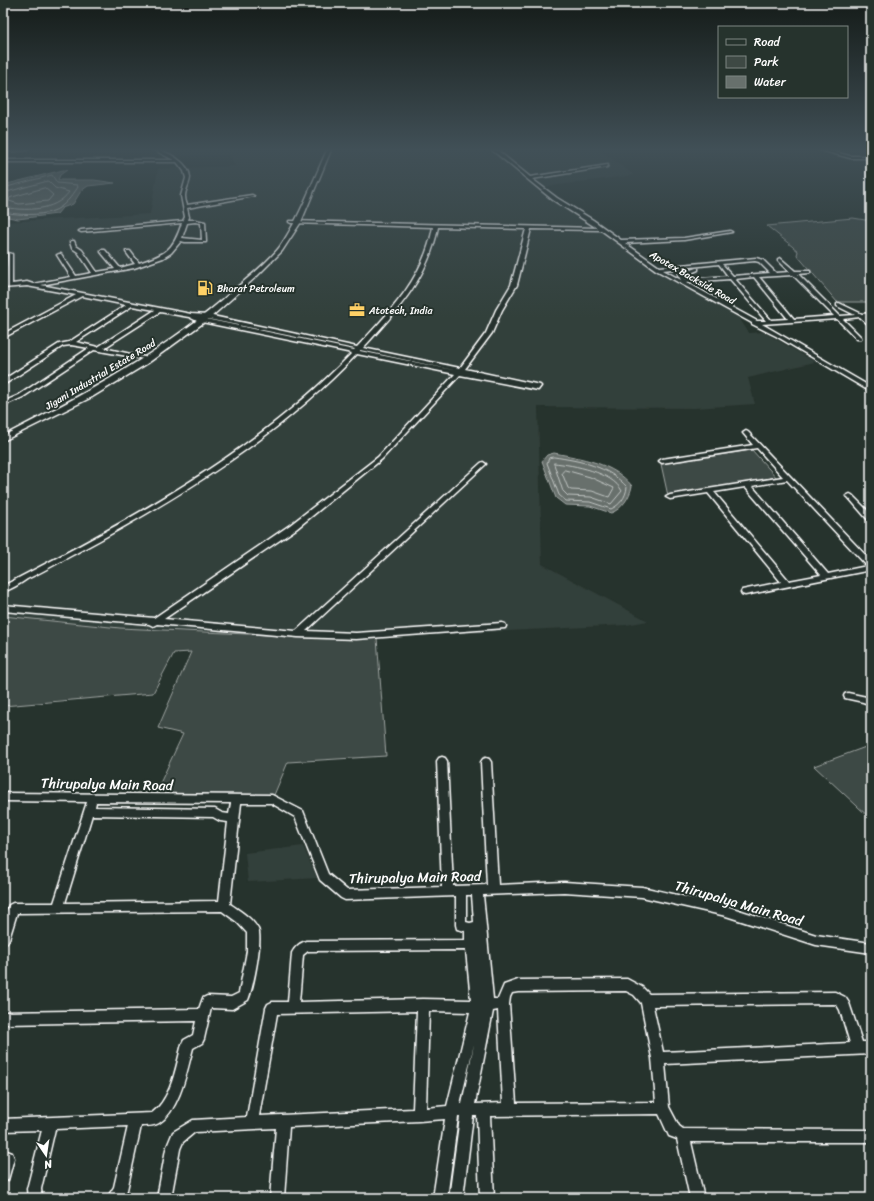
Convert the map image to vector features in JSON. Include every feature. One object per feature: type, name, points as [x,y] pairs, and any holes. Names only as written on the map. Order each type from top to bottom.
[{"type":"main road","name":"Jigani Industrial Estate Road","points":[[294,222],[300,206]]},
{"type":"main road","name":"Jigani Industrial Estate Road","points":[[3,439],[102,387],[145,361],[255,275],[275,255],[302,206]]},
{"type":"main road","name":"Jigani Industrial Estate Road","points":[[3,435],[84,394],[142,358],[200,318]]},
{"type":"street","points":[[34,285],[138,265],[161,257],[169,252],[179,239],[187,217],[185,207],[191,206]]},
{"type":"street","name":"Apotex Backside Road","points":[[565,206],[658,269],[778,335],[871,390]]},
{"type":"street","points":[[81,232],[185,222],[203,222],[205,239],[202,241],[179,239]]},
{"type":"street","points":[[294,222],[601,229]]},
{"type":"street","points":[[3,589],[63,558],[147,510],[206,473],[266,431],[310,396],[360,351],[403,301],[421,271],[434,245],[436,225]]},
{"type":"street","points":[[153,623],[292,527],[380,458],[460,371],[489,333],[499,310],[514,285],[529,227]]},
{"type":"street","points":[[619,242],[684,239],[730,232]]},
{"type":"street","points":[[72,242],[74,247],[80,251],[95,273]]},
{"type":"street","points":[[103,251],[118,269]]},
{"type":"street","points":[[128,252],[138,265]]},
{"type":"street","points":[[9,285],[10,254]]},
{"type":"street","points":[[59,255],[74,277]]},
{"type":"street","points":[[658,269],[756,259],[761,261],[774,275]]},
{"type":"street","points":[[780,259],[859,338]]},
{"type":"street","points":[[721,265],[770,322]]},
{"type":"street","points":[[685,280],[681,275],[696,269]]},
{"type":"street","points":[[679,281],[808,272]]},
{"type":"street","points":[[755,276],[792,320]]},
{"type":"street","points":[[3,286],[27,284],[34,285],[537,387]]},
{"type":"street","points":[[3,336],[80,295]]},
{"type":"street","points":[[3,383],[61,345],[71,343],[130,305]]},
{"type":"street","points":[[839,305],[862,316],[871,324]]},
{"type":"street","points":[[3,404],[21,396],[159,310]]},
{"type":"street","points":[[754,323],[871,315]]},
{"type":"street","points":[[71,343],[142,358]]},
{"type":"street","points":[[746,433],[871,567]]},
{"type":"street","points":[[662,461],[758,446]]},
{"type":"street","points":[[298,634],[483,464]]},
{"type":"street","points":[[670,497],[788,478]]},
{"type":"street","points":[[747,485],[827,577]]},
{"type":"street","points":[[710,491],[787,584]]},
{"type":"street","points":[[850,496],[871,518]]},
{"type":"street","points":[[745,592],[827,577],[871,567]]},
{"type":"street","points":[[3,608],[153,623],[298,634],[356,636],[502,626]]},
{"type":"street","points":[[848,696],[865,699],[871,702]]},
{"type":"street","points":[[442,761],[448,891]]},
{"type":"street","points":[[486,762],[494,890]]},
{"type":"street","name":"Thirupalya Main Road","points":[[3,797],[272,799],[299,814],[324,877],[345,894],[564,887],[642,892],[726,911],[816,940],[871,948]]},
{"type":"street","points":[[58,907],[94,797]]},
{"type":"street","points":[[224,906],[236,799]]},
{"type":"street","points":[[89,811],[215,813],[220,817],[233,818]]},
{"type":"street","points":[[440,1198],[452,1113],[483,1006],[472,945],[475,927],[477,890]]},
{"type":"street","points":[[461,891],[461,926],[475,927]]},
{"type":"street","points":[[3,939],[13,908],[224,906],[242,918],[253,931],[253,950],[244,996],[232,1003],[208,1002],[203,1015],[198,1039],[188,1044],[167,1108],[162,1115],[154,1119],[50,1125],[3,1125]]},
{"type":"street","points":[[456,1198],[467,1110],[483,1006],[475,927]]},
{"type":"street","points":[[293,1008],[298,953],[306,946],[472,945]]},
{"type":"street","points":[[510,1110],[503,1004],[504,996],[508,989],[518,986],[627,985],[638,991],[646,1000],[658,1058],[663,1108],[674,1131],[683,1135],[871,1136]]},
{"type":"street","points":[[646,1000],[835,998],[841,1001],[845,1007],[858,1049]]},
{"type":"street","points":[[252,1122],[272,1008],[423,1005],[483,1006],[503,1004]]},
{"type":"street","points":[[419,1115],[423,1005]]},
{"type":"street","points":[[3,1018],[203,1015]]},
{"type":"street","points":[[658,1058],[871,1048]]},
{"type":"street","points":[[164,1198],[173,1149],[178,1136],[193,1126],[419,1115],[452,1113],[467,1110],[663,1108]]},
{"type":"street","points":[[483,1110],[487,1198]]},
{"type":"street","points":[[114,1198],[120,1190],[136,1120]]},
{"type":"street","points":[[278,1198],[283,1121]]},
{"type":"street","points":[[35,1198],[34,1189],[50,1125]]},
{"type":"street","points":[[683,1135],[697,1198]]},
{"type":"street","points":[[3,1175],[7,1158]]},
{"type":"shaded area","points":[[151,206],[563,206],[678,284],[737,315],[749,333],[764,332],[815,362],[748,378],[755,404],[695,408],[538,407],[542,564],[648,621],[626,625],[351,639],[120,628],[3,616],[3,222],[150,214]]},
{"type":"shaded area","points":[[303,846],[317,878],[248,882],[245,853]]},
{"type":"green space","points":[[853,218],[871,221],[871,302],[837,302],[797,255],[798,251],[767,226]]},
{"type":"green space","points":[[752,450],[777,478],[668,496],[661,464]]},
{"type":"green space","points":[[3,616],[120,628],[351,639],[377,638],[386,756],[288,762],[274,795],[155,794],[183,734],[158,728],[191,652],[174,653],[153,693],[3,706]]},
{"type":"green space","points":[[871,745],[871,819],[814,766]]},
{"type":"water","points":[[3,206],[67,206],[62,208],[57,214],[18,219],[3,216]]},
{"type":"water","points":[[554,453],[596,463],[625,478],[632,486],[622,506],[611,513],[590,506],[565,505],[556,498],[542,461],[547,455]]},
{"type":"place","name":"Bharat Petroleum","points":[[205,288]]},
{"type":"place","name":"Atotech, India","points":[[357,310]]}]
